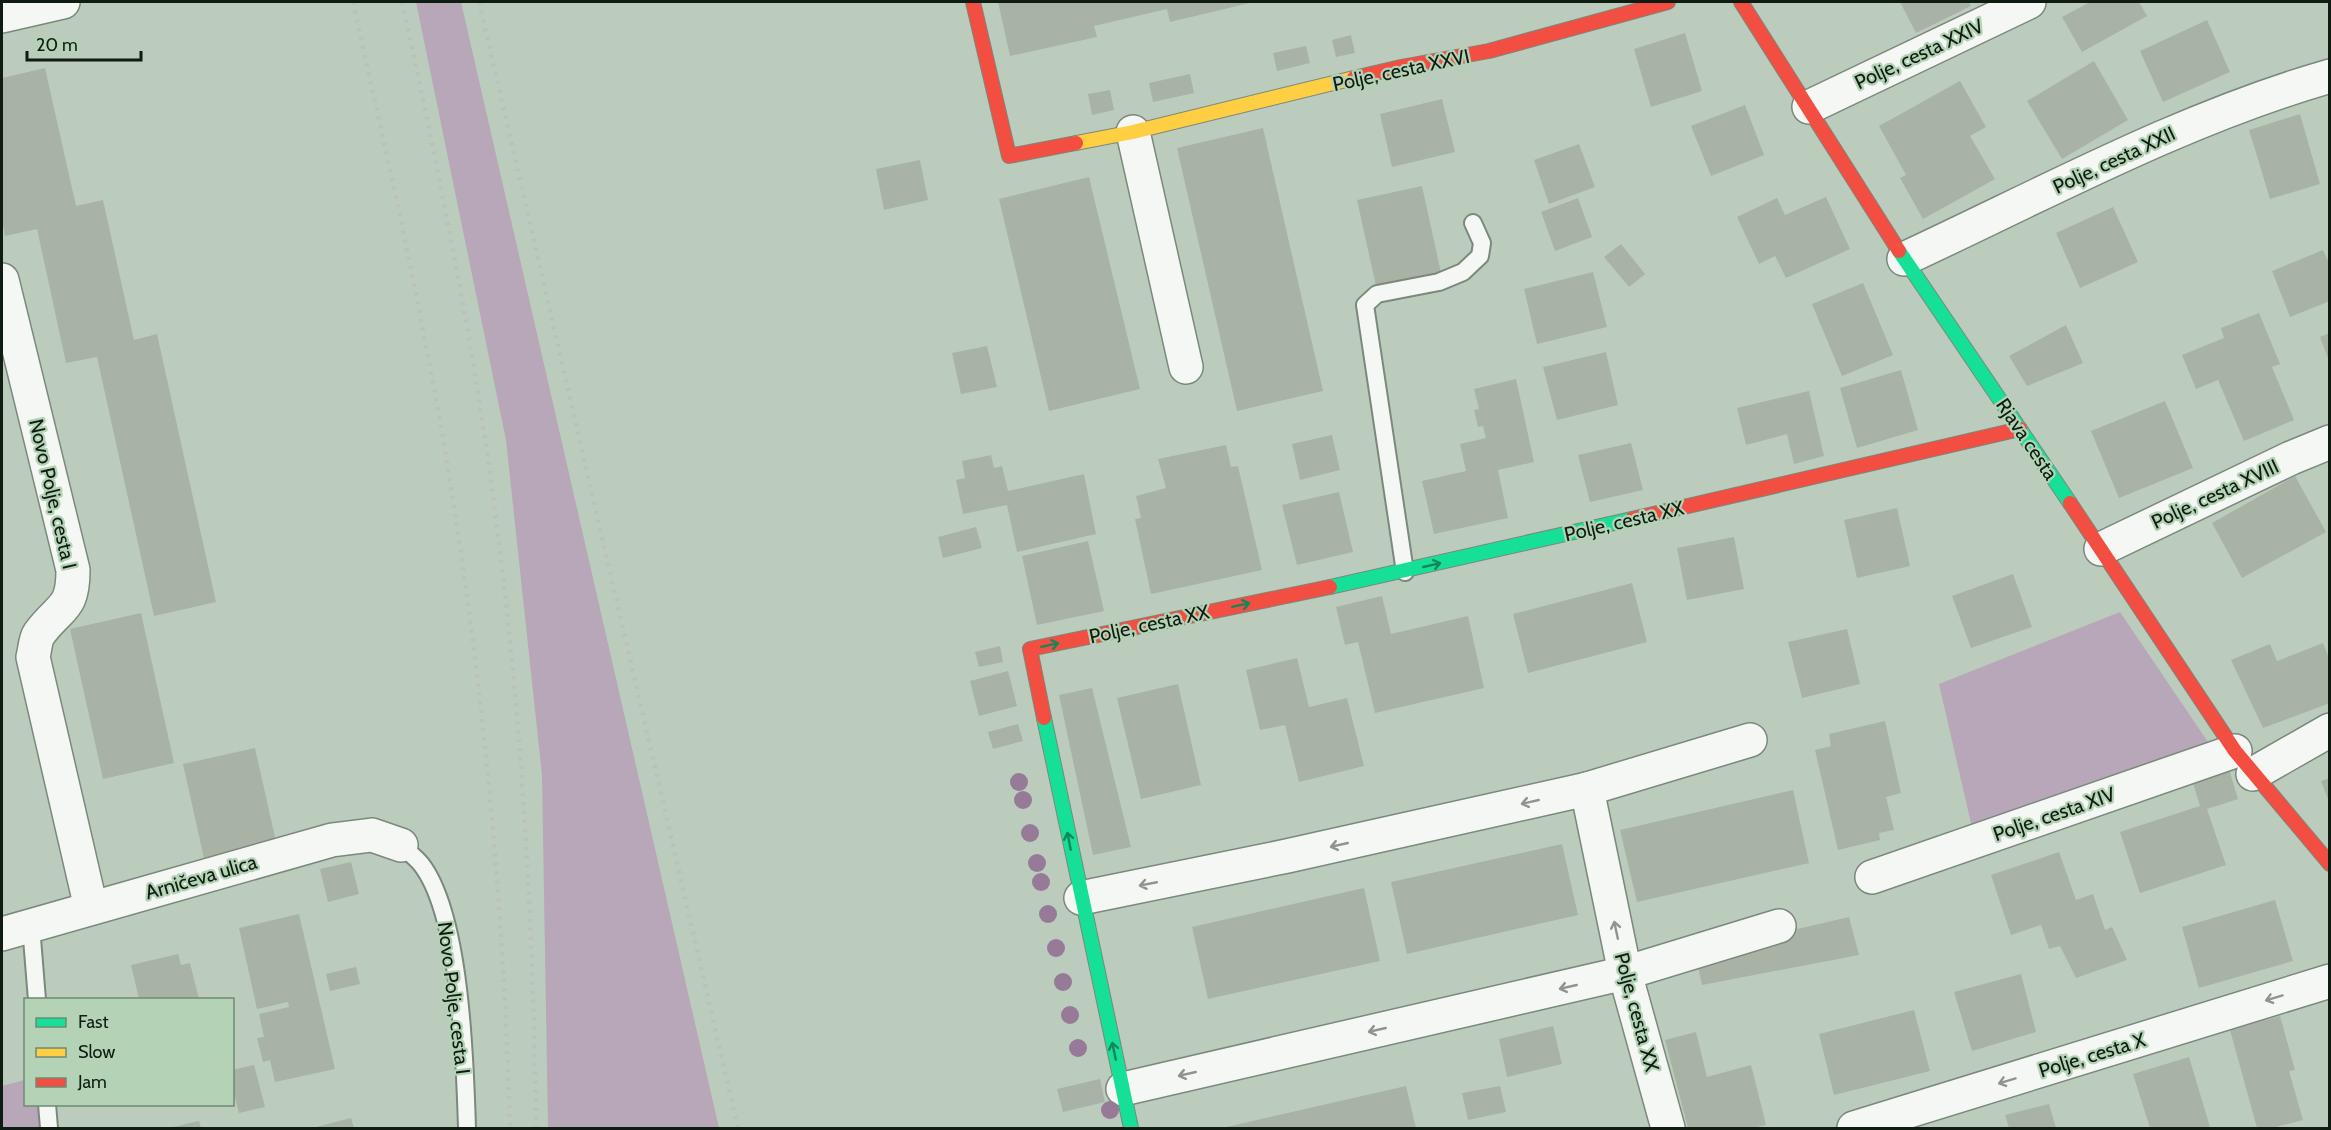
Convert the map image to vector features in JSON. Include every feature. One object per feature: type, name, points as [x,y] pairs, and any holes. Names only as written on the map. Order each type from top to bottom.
[{"type":"street","points":[[2,16],[63,2]]},
{"type":"street","name":"Polje, cesta XXVI","points":[[974,2],[1009,156],[1132,132],[1401,67],[1489,51],[1668,2]]},
{"type":"street","name":"Rjava cesta","points":[[1741,2],[1904,259],[2244,763],[2330,864]]},
{"type":"street","name":"Polje, cesta XXIV","points":[[1809,107],[2029,2]]},
{"type":"street","name":"Polje, cesta XXII","points":[[1904,259],[2200,120],[2289,87],[2330,76]]},
{"type":"street","points":[[1132,132],[1186,367]]},
{"type":"street","name":"Novo Polje, cesta I","points":[[2,280],[73,570],[73,592],[62,611],[38,636],[33,657],[91,908]]},
{"type":"street","name":"Polje, cesta XX","points":[[1081,898],[1030,649],[1405,572],[2020,429]]},
{"type":"street","name":"Polje, cesta XVIII","points":[[2101,549],[2291,458],[2330,442]]},
{"type":"street","name":"Polje, cesta XIV","points":[[1872,877],[2244,763],[2330,730]]},
{"type":"street","points":[[1131,1128],[1081,898],[1287,856],[1587,789],[1750,740]]},
{"type":"street","name":"Polje, cesta XX","points":[[1587,789],[1624,974],[1668,1128]]},
{"type":"street","name":"Arničeva ulica","points":[[16,930],[332,840],[372,835],[401,845]]},
{"type":"street","points":[[1122,1089],[1624,974],[1779,926]]},
{"type":"street","name":"Polje, cesta X","points":[[1854,1128],[2330,981]]},
{"type":"lane","points":[[1405,572],[1365,305],[1377,294],[1439,282],[1463,272],[1480,256],[1482,243],[1473,223]]},
{"type":"lane","name":"Novo Polje, cesta I","points":[[401,845],[422,865],[435,890],[446,921],[454,966],[463,1047],[466,1128]]},
{"type":"lane","points":[[16,930],[37,998]]},
{"type":"lane","points":[[47,1106],[49,1128]]},
{"type":"shaded area","points":[[416,2],[461,2],[719,1128],[548,1128],[542,775],[506,440]]},
{"type":"shaded area","points":[[2120,612],[2210,745],[1973,832],[1939,684]]},
{"type":"shaded area","points":[[24,1080],[24,1106],[39,1106],[41,1128],[2,1128],[2,1086]]},
{"type":"building","points":[[998,2],[1254,2],[1170,22],[1167,9],[1094,26],[1097,37],[1010,56]]},
{"type":"building","points":[[1900,2],[1969,2],[1971,6],[1916,33]]},
{"type":"building","points":[[2090,2],[2139,2],[2147,16],[2082,52],[2062,17]]},
{"type":"building","points":[[2207,20],[2230,72],[2163,102],[2140,51]]},
{"type":"building","points":[[1685,33],[1702,91],[1651,107],[1634,49]]},
{"type":"building","points":[[1351,35],[1355,53],[1336,57],[1332,40]]},
{"type":"building","points":[[1306,46],[1310,63],[1277,71],[1273,53]]},
{"type":"building","points":[[2094,61],[2128,120],[2062,159],[2027,101]]},
{"type":"building","points":[[45,68],[76,206],[103,200],[134,340],[157,334],[216,602],[154,616],[97,357],[66,363],[37,229],[5,236],[2,220],[2,78]]},
{"type":"building","points":[[1190,74],[1194,93],[1153,102],[1149,83]]},
{"type":"building","points":[[1960,81],[1986,127],[1970,136],[1995,179],[1923,219],[1900,178],[1906,175],[1879,126]]},
{"type":"building","points":[[1110,90],[1114,110],[1092,115],[1088,94]]},
{"type":"building","points":[[1442,99],[1455,152],[1392,167],[1380,114]]},
{"type":"building","points":[[1745,105],[1764,155],[1711,176],[1691,126]]},
{"type":"building","points":[[2300,114],[2320,184],[2270,199],[2249,130]]},
{"type":"building","points":[[1263,128],[1323,391],[1237,411],[1177,148]]},
{"type":"building","points":[[1579,144],[1595,187],[1549,204],[1534,160]]},
{"type":"building","points":[[920,160],[928,200],[884,210],[876,169]]},
{"type":"building","points":[[1089,177],[1140,389],[1049,411],[999,199]]},
{"type":"building","points":[[1422,186],[1441,273],[1376,286],[1357,200]]},
{"type":"building","points":[[1826,197],[1850,249],[1786,278],[1775,256],[1759,264],[1737,217],[1777,198],[1785,215]]},
{"type":"building","points":[[1578,198],[1592,237],[1555,251],[1541,212]]},
{"type":"building","points":[[2113,207],[2138,262],[2080,288],[2056,233]]},
{"type":"building","points":[[1621,244],[1645,274],[1629,287],[1604,257]]},
{"type":"building","points":[[2323,250],[2330,265],[2330,301],[2290,317],[2272,271]]},
{"type":"building","points":[[1593,272],[1607,327],[1537,344],[1524,289]]},
{"type":"building","points":[[1863,283],[1893,355],[1842,376],[1812,304]]},
{"type":"building","points":[[2259,313],[2280,364],[2272,367],[2294,420],[2244,441],[2218,380],[2196,389],[2182,355],[2224,338],[2221,328]]},
{"type":"building","points":[[2066,325],[2083,363],[2027,386],[2009,356]]},
{"type":"building","points":[[2330,333],[2330,361],[2329,361],[2320,337]]},
{"type":"building","points":[[987,346],[997,387],[961,394],[952,353]]},
{"type":"building","points":[[1606,352],[1618,405],[1557,420],[1543,367]]},
{"type":"building","points":[[1901,370],[1918,430],[1857,448],[1840,388]]},
{"type":"building","points":[[1516,379],[1534,462],[1498,470],[1508,518],[1434,534],[1422,481],[1466,471],[1460,444],[1486,438],[1483,426],[1478,427],[1474,410],[1479,409],[1474,389]]},
{"type":"building","points":[[1809,391],[1824,456],[1794,464],[1787,434],[1746,445],[1737,408]]},
{"type":"building","points":[[2165,401],[2193,468],[2119,498],[2091,431]]},
{"type":"building","points":[[1332,435],[1340,470],[1300,480],[1292,444]]},
{"type":"building","points":[[1631,443],[1643,490],[1590,502],[1578,455]]},
{"type":"building","points":[[1226,445],[1231,467],[1238,466],[1262,570],[1151,594],[1135,519],[1141,518],[1136,496],[1166,488],[1158,459]]},
{"type":"building","points":[[991,455],[994,468],[1002,466],[1008,491],[1084,474],[1096,534],[1017,552],[1007,505],[963,514],[956,480],[965,478],[962,461]]},
{"type":"building","points":[[2295,476],[2326,532],[2242,578],[2212,523]]},
{"type":"building","points":[[1339,492],[1353,552],[1297,565],[1282,505]]},
{"type":"building","points":[[1897,508],[1910,566],[1857,578],[1844,520]]},
{"type":"building","points":[[976,527],[982,548],[943,558],[938,537]]},
{"type":"building","points":[[1734,537],[1744,589],[1687,600],[1677,548]]},
{"type":"building","points":[[1088,541],[1104,611],[1037,625],[1022,556]]},
{"type":"building","points":[[2013,574],[2032,627],[1971,648],[1952,596]]},
{"type":"building","points":[[1632,583],[1647,642],[1528,673],[1513,614]]},
{"type":"building","points":[[1382,596],[1391,634],[1468,616],[1484,688],[1375,713],[1358,642],[1345,645],[1336,607]]},
{"type":"building","points":[[141,613],[174,763],[103,779],[70,629]]},
{"type":"building","points":[[1847,629],[1860,684],[1802,698],[1788,642]]},
{"type":"building","points":[[2323,643],[2330,661],[2330,703],[2263,728],[2231,660],[2270,644],[2277,661]]},
{"type":"building","points":[[1000,646],[1003,662],[979,667],[975,652]]},
{"type":"building","points":[[1297,658],[1309,707],[1347,698],[1364,766],[1299,782],[1285,725],[1260,730],[1246,670]]},
{"type":"building","points":[[1008,671],[1017,706],[979,716],[970,681]]},
{"type":"building","points":[[1178,684],[1201,785],[1141,799],[1117,698]]},
{"type":"building","points":[[1092,688],[1131,847],[1093,855],[1059,695]]},
{"type":"building","points":[[1885,721],[1901,793],[1886,797],[1894,830],[1879,833],[1880,840],[1838,850],[1815,750],[1831,746],[1829,734]]},
{"type":"building","points":[[1018,724],[1023,741],[993,749],[988,732]]},
{"type":"building","points":[[255,748],[277,846],[205,863],[183,764]]},
{"type":"building","points":[[2229,769],[2238,799],[2207,809],[2226,865],[2140,893],[2120,832],[2200,806],[2192,780]]},
{"type":"building","points":[[2330,778],[2330,802],[2329,802],[2321,781]]},
{"type":"building","points":[[1793,790],[1809,863],[1637,902],[1620,830]]},
{"type":"building","points":[[1562,844],[1578,915],[1407,954],[1391,882]]},
{"type":"building","points":[[2059,852],[2076,900],[2093,894],[2105,930],[2112,927],[2127,960],[2076,978],[2060,946],[2049,949],[2041,925],[2011,935],[1991,875]]},
{"type":"building","points":[[351,862],[359,894],[328,902],[320,869]]},
{"type":"building","points":[[1364,888],[1380,961],[1208,999],[1192,927]]},
{"type":"building","points":[[2275,900],[2293,961],[2199,988],[2182,927]]},
{"type":"building","points":[[299,914],[335,1069],[275,1082],[270,1060],[263,1062],[257,1038],[264,1037],[259,1014],[289,1007],[288,1002],[257,1009],[239,928]]},
{"type":"building","points":[[1849,917],[1859,955],[1702,985],[1695,953]]},
{"type":"building","points":[[178,954],[181,965],[190,963],[199,998],[139,998],[131,965]]},
{"type":"building","points":[[356,967],[360,984],[330,991],[326,974]]},
{"type":"building","points":[[2021,974],[2036,1032],[1972,1051],[1954,992]]},
{"type":"building","points":[[1914,1010],[1930,1071],[1834,1095],[1819,1034]]},
{"type":"building","points":[[2280,1016],[2295,1070],[2289,1071],[2303,1120],[2272,1128],[2257,1128],[2230,1030]]},
{"type":"building","points":[[1553,1026],[1562,1064],[1507,1077],[1499,1039]]},
{"type":"building","points":[[1696,1032],[1707,1077],[1751,1065],[1766,1125],[1752,1128],[1688,1128],[1665,1040]]},
{"type":"building","points":[[2189,1057],[2210,1127],[2150,1128],[2133,1074]]},
{"type":"building","points":[[254,1065],[265,1107],[239,1113],[234,1094],[234,1070]]},
{"type":"building","points":[[1100,1079],[1105,1102],[1063,1112],[1057,1089]]},
{"type":"building","points":[[1406,1086],[1416,1128],[1222,1128]]},
{"type":"building","points":[[1500,1086],[1506,1112],[1468,1120],[1462,1093]]},
{"type":"building","points":[[2049,1104],[2056,1128],[2009,1128],[2005,1115]]},
{"type":"building","points":[[351,1118],[354,1128],[312,1128]]},
{"type":"building","points":[[199,1121],[201,1128],[169,1128]]},
{"type":"railway","points":[[353,2],[420,317],[444,443],[465,584],[492,817],[503,972],[510,1128]]},
{"type":"railway","points":[[402,2],[458,278],[498,530],[516,700],[528,871],[536,1128]]},
{"type":"railway","points":[[479,2],[738,1128]]},
{"type":"traffic: fast","points":[[1899,251],[2070,503]]},
{"type":"traffic: fast","points":[[1330,587],[1632,519]]},
{"type":"traffic: fast","points":[[1044,718],[1131,1128]]},
{"type":"traffic: slow","points":[[1076,143],[1133,132],[1354,78]]},
{"type":"traffic: jam","points":[[973,2],[1009,156],[1076,143]]},
{"type":"traffic: jam","points":[[1354,78],[1489,51],[1668,2]]},
{"type":"traffic: jam","points":[[1741,2],[1899,251]]},
{"type":"traffic: jam","points":[[1632,519],[2020,429]]},
{"type":"traffic: jam","points":[[2070,503],[2235,751],[2330,864]]},
{"type":"traffic: jam","points":[[1044,718],[1030,649],[1330,587]]}]
